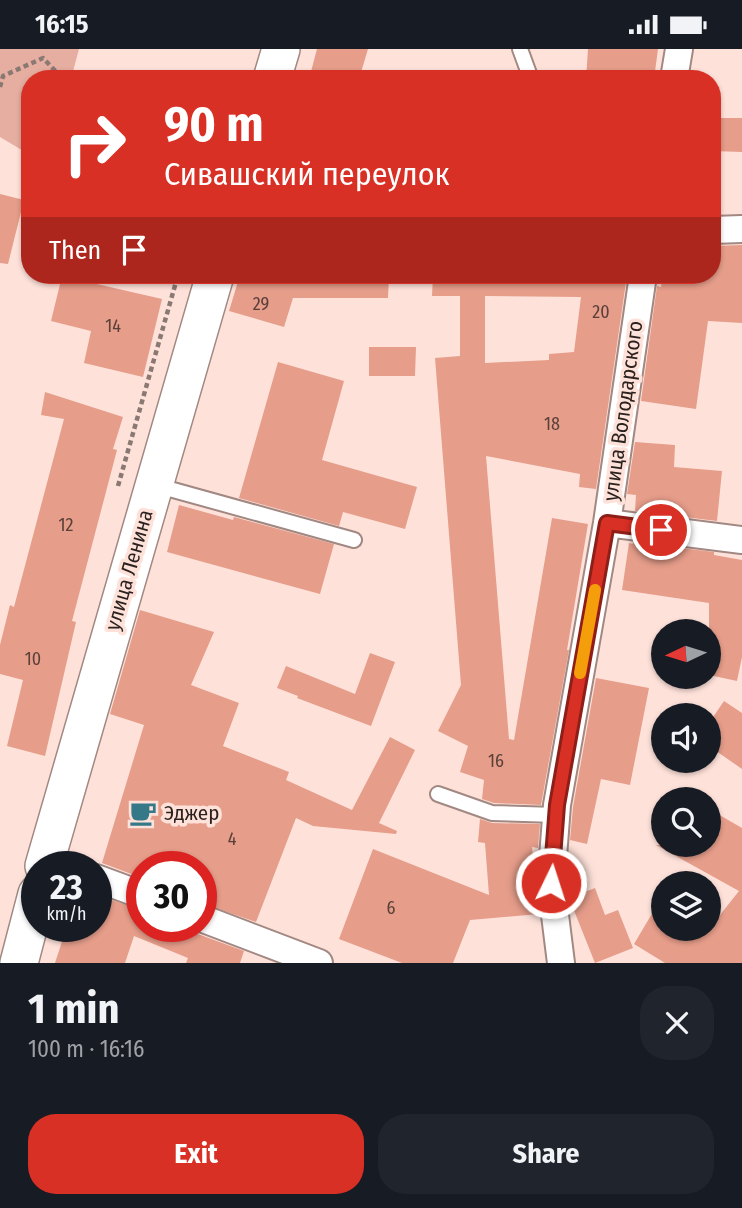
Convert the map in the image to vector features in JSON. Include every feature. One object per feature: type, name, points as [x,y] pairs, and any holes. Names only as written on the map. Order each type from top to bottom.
[{"type":"main road","points":[[275,70],[281,49]]},
{"type":"main road","name":"улица Ленина","points":[[55,851],[154,484],[212,284]]},
{"type":"main road","points":[[19,963],[24,942]]},
{"type":"street","points":[[676,70],[679,49]]},
{"type":"street","points":[[721,230],[742,229]]},
{"type":"street","name":"улица Володарского","points":[[561,963],[551,883],[556,815],[607,523],[642,284]]},
{"type":"street","points":[[607,523],[742,540]]},
{"type":"street","points":[[217,924],[319,963]]},
{"type":"lane","points":[[520,49],[528,70]]},
{"type":"lane","points":[[154,484],[354,540]]},
{"type":"lane","points":[[438,794],[492,813],[556,815]]},
{"type":"path","points":[[0,87],[3,76],[43,58],[54,70]]},
{"type":"shaded area","points":[[0,49],[79,49],[73,70],[21,70],[21,150],[0,137]]},
{"type":"building","points":[[317,49],[368,49],[362,70],[311,70]]},
{"type":"building","points":[[588,49],[658,49],[655,70],[587,70]]},
{"type":"building","points":[[721,118],[742,118],[742,152],[721,151]]},
{"type":"building","points":[[0,194],[21,199],[21,212],[8,264],[0,263]]},
{"type":"building","points":[[742,245],[742,323],[708,321],[696,409],[641,401],[657,286],[721,284],[721,246]]},
{"type":"building","points":[[60,284],[97,284],[162,299],[143,377],[84,363],[91,331],[51,321]]},
{"type":"building","points":[[237,284],[389,284],[388,298],[293,298],[284,327],[229,311]]},
{"type":"building","points":[[433,284],[626,284],[596,489],[579,487],[580,474],[486,456],[509,739],[514,740],[552,518],[588,524],[541,805],[494,803],[482,799],[484,780],[460,772],[468,746],[438,731],[461,685],[435,358],[460,356],[460,296],[432,296]],"holes":[[[485,296],[581,297],[574,352],[549,354],[549,360],[485,363]]]},
{"type":"building","points":[[369,347],[416,347],[415,376],[369,376]]},
{"type":"building","points":[[278,362],[344,381],[322,460],[417,487],[405,529],[343,512],[339,526],[239,498]]},
{"type":"building","points":[[45,392],[123,417],[113,449],[117,450],[72,621],[76,622],[45,756],[7,746],[23,680],[0,674],[0,645],[10,605],[14,607],[64,419],[41,415]]},
{"type":"building","points":[[635,442],[675,445],[674,467],[722,471],[717,521],[635,511],[636,495],[627,494]]},
{"type":"building","points":[[179,505],[334,544],[320,594],[167,552]]},
{"type":"building","points":[[629,543],[714,552],[714,555],[742,560],[742,657],[737,681],[721,678],[721,619],[709,619],[709,603],[622,590]]},
{"type":"building","points":[[140,610],[214,632],[191,685],[239,703],[223,746],[289,772],[286,780],[352,810],[390,737],[415,750],[379,823],[397,831],[396,834],[313,826],[296,818],[256,922],[217,909],[217,851],[126,851],[126,872],[112,867],[112,851],[106,851],[144,725],[110,714]]},
{"type":"building","points":[[370,653],[395,662],[371,726],[277,688],[286,666],[355,694]]},
{"type":"building","points":[[596,678],[649,688],[630,785],[601,779],[587,844],[570,840],[573,807]]},
{"type":"building","points":[[724,701],[742,713],[742,769],[721,754],[721,705]]},
{"type":"building","points":[[721,816],[742,828],[742,963],[665,963],[634,944],[651,915],[651,941],[721,941],[721,914],[739,891],[721,881],[721,871],[703,871],[678,857],[721,857]]},
{"type":"building","points":[[480,819],[492,823],[540,824],[538,848],[532,847],[539,914],[470,920],[453,963],[402,963],[339,939],[373,849],[489,895],[485,843],[478,842]]},
{"type":"building","points":[[595,888],[605,915],[618,910],[633,948],[595,963],[569,898]]},
{"type":"building","points":[[112,900],[126,905],[126,942],[132,942],[125,963],[55,963],[62,942],[112,942]]},
{"type":"building","points":[[217,941],[244,951],[240,963],[186,963],[188,958],[149,942]]},
{"type":"slow traffic","points":[[580,673],[595,590]]},
{"type":"place","name":"Эджер","points":[[143,813]]},
{"type":"route","points":[[551,883],[557,805],[607,523],[661,530]]}]
